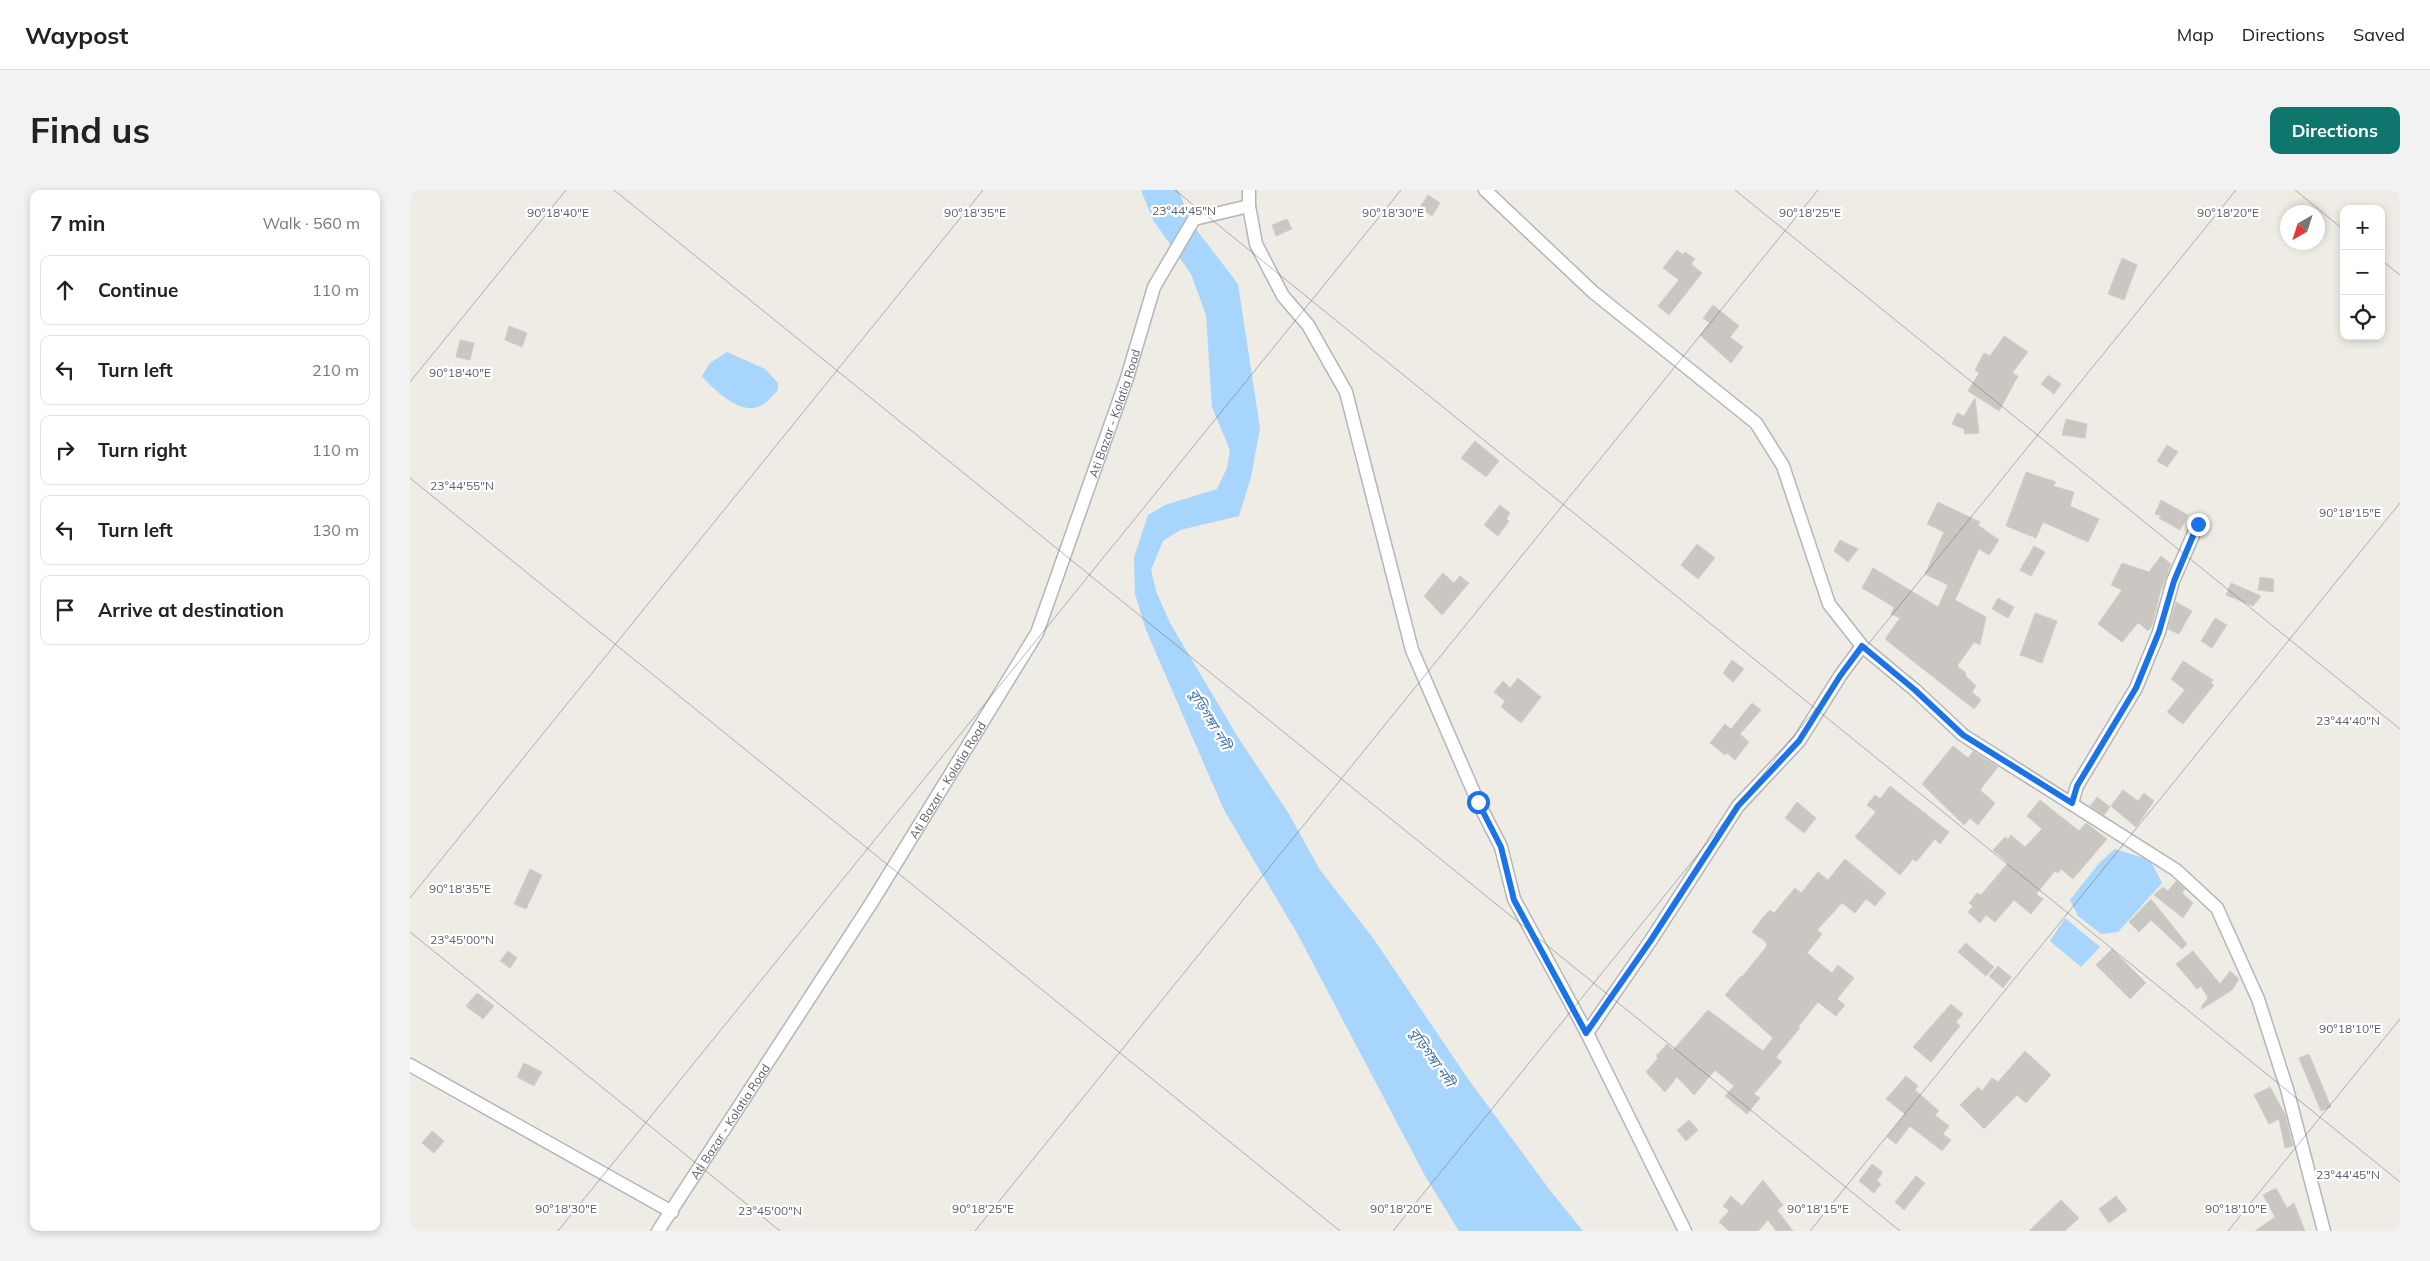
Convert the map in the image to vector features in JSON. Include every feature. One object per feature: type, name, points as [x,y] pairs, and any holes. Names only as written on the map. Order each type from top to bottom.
[{"type":"street","points":[[1249,190],[1248,206],[1256,244],[1284,296],[1308,325],[1346,392],[1412,650],[1478,802],[1501,847],[1514,900],[1586,1033],[1685,1231]]},
{"type":"street","points":[[1485,190],[1593,292],[1756,423],[1783,466],[1829,604],[1862,646],[1915,690],[1963,735],[2176,870],[2217,908],[2258,999],[2287,1089],[2324,1231]]},
{"type":"street","name":"Ati Bazar - Kolatia Road","points":[[658,1231],[872,902],[1036,633],[1127,378],[1154,287],[1194,218],[1248,206]]},
{"type":"street","points":[[2072,803],[2077,786],[2136,688],[2159,632],[2174,581],[2198,524]]},
{"type":"street","points":[[1586,1033],[1651,940],[1738,806],[1799,741],[1840,676],[1862,646]]},
{"type":"street","points":[[410,1066],[672,1212]]},
{"type":"water","name":"বুড়িগঙ্গা নদী","points":[[1141,190],[1178,190],[1192,224],[1238,284],[1260,428],[1251,477],[1239,516],[1180,530],[1163,541],[1151,570],[1156,591],[1170,623],[1239,739],[1289,814],[1320,870],[1373,938],[1466,1076],[1549,1189],[1583,1231],[1459,1231],[1424,1174],[1297,933],[1224,810],[1146,630],[1135,594],[1134,557],[1148,515],[1165,505],[1217,489],[1227,468],[1230,450],[1212,407],[1206,315],[1191,274],[1153,220]]},
{"type":"water","points":[[727,352],[765,369],[778,383],[778,390],[765,403],[753,408],[736,404],[720,394],[702,376],[710,363]]},
{"type":"water","points":[[2115,849],[2150,860],[2162,883],[2118,932],[2101,934],[2078,916],[2070,900],[2100,862]]},
{"type":"water","points":[[2065,918],[2100,947],[2081,967],[2050,941]]},
{"type":"building","points":[[1428,195],[1440,203],[1432,216],[1420,207]]},
{"type":"building","points":[[1287,219],[1292,229],[1276,236],[1272,225]]},
{"type":"building","points":[[1677,250],[1683,255],[1685,252],[1695,259],[1691,264],[1702,273],[1669,315],[1658,306],[1679,280],[1663,268]]},
{"type":"building","points":[[2122,258],[2137,265],[2124,300],[2108,294]]},
{"type":"building","points":[[1713,305],[1739,326],[1730,337],[1743,347],[1731,363],[1700,335],[1710,323],[1703,318]]},
{"type":"building","points":[[509,326],[527,333],[522,347],[505,340]]},
{"type":"building","points":[[2004,336],[2028,352],[2012,373],[2018,376],[1999,411],[1968,391],[1979,373],[1975,370],[1984,353],[1990,356]]},
{"type":"building","points":[[460,340],[474,343],[470,360],[456,357]]},
{"type":"building","points":[[2048,375],[2061,384],[2054,394],[2041,384]]},
{"type":"building","points":[[1975,398],[1979,433],[1965,434],[1964,429],[1952,424],[1957,413],[1964,416]]},
{"type":"building","points":[[2066,419],[2087,424],[2085,438],[2062,435]]},
{"type":"building","points":[[1475,441],[1499,461],[1486,477],[1461,458]]},
{"type":"building","points":[[2167,445],[2178,452],[2167,467],[2157,461]]},
{"type":"building","points":[[2026,472],[2056,482],[2053,486],[2074,492],[2070,506],[2099,519],[2088,542],[2043,522],[2036,538],[2006,526]]},
{"type":"building","points":[[2161,500],[2188,515],[2180,530],[2159,518],[2161,516],[2155,514]]},
{"type":"building","points":[[1938,502],[1980,522],[1978,525],[1999,540],[1989,555],[1979,549],[1955,600],[1986,617],[1980,645],[1974,642],[1957,666],[1966,673],[1965,675],[1976,686],[1972,692],[1981,700],[1974,709],[1885,639],[1900,618],[1891,614],[1894,607],[1862,588],[1873,568],[1938,607],[1948,585],[1925,574],[1944,532],[1927,524]]},
{"type":"building","points":[[1500,505],[1510,513],[1506,519],[1509,521],[1498,536],[1484,525]]},
{"type":"building","points":[[1840,540],[1858,549],[1848,562],[1834,551]]},
{"type":"building","points":[[1697,544],[1715,558],[1698,579],[1681,565]]},
{"type":"building","points":[[2034,546],[2045,552],[2031,576],[2020,570]]},
{"type":"building","points":[[2161,556],[2171,564],[2160,593],[2152,626],[2148,631],[2139,623],[2137,624],[2122,642],[2098,624],[2122,590],[2111,585],[2122,563],[2149,572]]},
{"type":"building","points":[[1443,573],[1454,583],[1460,576],[1469,583],[1442,615],[1424,596]]},
{"type":"building","points":[[2260,577],[2274,579],[2273,592],[2258,590]]},
{"type":"building","points":[[2231,583],[2261,596],[2253,606],[2226,595]]},
{"type":"building","points":[[1998,598],[2014,607],[2008,618],[1992,609]]},
{"type":"building","points":[[2176,602],[2192,611],[2179,634],[2168,629]]},
{"type":"building","points":[[2035,613],[2057,621],[2042,663],[2020,655]]},
{"type":"building","points":[[2215,618],[2227,625],[2212,648],[2201,641]]},
{"type":"building","points":[[1732,660],[1744,669],[1733,682],[1723,673]]},
{"type":"building","points":[[2183,661],[2213,680],[2211,683],[2214,685],[2183,724],[2167,712],[2185,690],[2171,679]]},
{"type":"building","points":[[1518,678],[1541,697],[1521,723],[1501,707],[1505,701],[1494,692],[1503,681],[1510,688]]},
{"type":"building","points":[[1752,703],[1761,710],[1740,734],[1749,742],[1735,760],[1710,743],[1725,724],[1731,729]]},
{"type":"building","points":[[1953,746],[1968,758],[1973,751],[1998,767],[1980,790],[1995,803],[1978,825],[1970,818],[1964,825],[1922,784]]},
{"type":"building","points":[[1890,786],[1949,832],[1940,844],[1935,839],[1916,862],[1913,859],[1900,875],[1855,837],[1876,812],[1867,805],[1875,795],[1880,799]]},
{"type":"building","points":[[2123,790],[2138,801],[2144,793],[2154,801],[2136,827],[2111,806]]},
{"type":"building","points":[[2097,797],[2110,807],[2104,815],[2090,806]]},
{"type":"building","points":[[2040,800],[2079,831],[2086,823],[2107,839],[2073,879],[2061,869],[2058,873],[2055,871],[2036,894],[2043,899],[2031,914],[2014,900],[1995,922],[1986,915],[1980,923],[1968,912],[1973,906],[1969,903],[1977,893],[1981,895],[2008,863],[1993,850],[2005,837],[2008,839],[2011,835],[2025,847],[2042,829],[2027,816]]},
{"type":"building","points":[[1797,802],[1816,818],[1804,833],[1785,818]]},
{"type":"building","points":[[1845,859],[1886,893],[1875,906],[1866,899],[1855,913],[1842,903],[1817,930],[1822,934],[1807,953],[1832,973],[1838,965],[1854,978],[1837,999],[1845,1005],[1836,1016],[1818,1002],[1776,1057],[1782,1062],[1754,1094],[1760,1098],[1747,1114],[1725,1096],[1734,1086],[1715,1070],[1694,1095],[1677,1077],[1665,1092],[1646,1072],[1658,1058],[1656,1056],[1667,1044],[1673,1050],[1708,1010],[1763,1051],[1773,1038],[1725,995],[1767,946],[1766,942],[1752,932],[1763,917],[1770,910],[1774,913],[1795,888],[1801,893],[1818,872],[1828,880]]},
{"type":"building","points":[[530,869],[542,875],[526,909],[514,904]]},
{"type":"building","points":[[2176,881],[2185,889],[2182,893],[2193,903],[2183,918],[2154,895],[2163,887],[2168,891]]},
{"type":"building","points":[[2151,899],[2187,944],[2182,949],[2151,920],[2139,932],[2129,922]]},
{"type":"building","points":[[1966,943],[1994,967],[1986,976],[1958,952]]},
{"type":"building","points":[[2112,949],[2146,983],[2130,999],[2096,965]]},
{"type":"building","points":[[508,951],[517,958],[510,968],[500,961]]},
{"type":"building","points":[[2193,951],[2220,984],[2230,971],[2239,979],[2232,990],[2202,1009],[2201,1007],[2208,998],[2201,986],[2197,989],[2176,964]]},
{"type":"building","points":[[1998,966],[2011,977],[2003,988],[1989,976]]},
{"type":"building","points":[[477,993],[494,1006],[483,1019],[466,1006]]},
{"type":"building","points":[[1951,1004],[1963,1014],[1956,1022],[1960,1026],[1931,1062],[1913,1047]]},
{"type":"building","points":[[2025,1051],[2051,1075],[2026,1103],[2017,1095],[1984,1129],[1960,1105],[1978,1087],[1982,1091],[1992,1078],[1998,1082]]},
{"type":"building","points":[[2309,1054],[2331,1107],[2321,1111],[2299,1058]]},
{"type":"building","points":[[524,1063],[542,1072],[534,1086],[517,1077]]},
{"type":"building","points":[[1906,1076],[1918,1086],[1915,1090],[1939,1111],[1935,1115],[1949,1126],[1943,1134],[1951,1140],[1942,1151],[1910,1126],[1896,1144],[1887,1137],[1905,1114],[1886,1099]]},
{"type":"building","points":[[2270,1087],[2285,1114],[2293,1146],[2285,1148],[2279,1119],[2269,1124],[2254,1095]]},
{"type":"building","points":[[1689,1120],[1698,1130],[1686,1141],[1677,1130]]},
{"type":"building","points":[[432,1131],[444,1141],[434,1153],[422,1143]]},
{"type":"building","points":[[1872,1164],[1883,1172],[1877,1180],[1881,1184],[1874,1193],[1859,1181]]},
{"type":"building","points":[[1916,1176],[1925,1183],[1904,1210],[1895,1202]]},
{"type":"building","points":[[1763,1180],[1783,1205],[1777,1210],[1793,1231],[1776,1231],[1768,1220],[1758,1231],[1729,1231],[1719,1222],[1729,1211],[1723,1206],[1731,1196],[1742,1206]]},
{"type":"building","points":[[2276,1188],[2287,1208],[2294,1203],[2305,1231],[2255,1231],[2275,1217],[2263,1195]]},
{"type":"building","points":[[2116,1196],[2127,1210],[2109,1223],[2099,1209]]},
{"type":"building","points":[[2061,1200],[2079,1218],[2065,1231],[2029,1231]]},
{"type":"route","points":[[1478,802],[1501,847],[1514,900],[1586,1033],[1651,940],[1738,806],[1799,741],[1840,676],[1862,646],[1915,690],[1963,735],[2072,803],[2077,786],[2136,688],[2159,632],[2174,581],[2198,524]]}]
